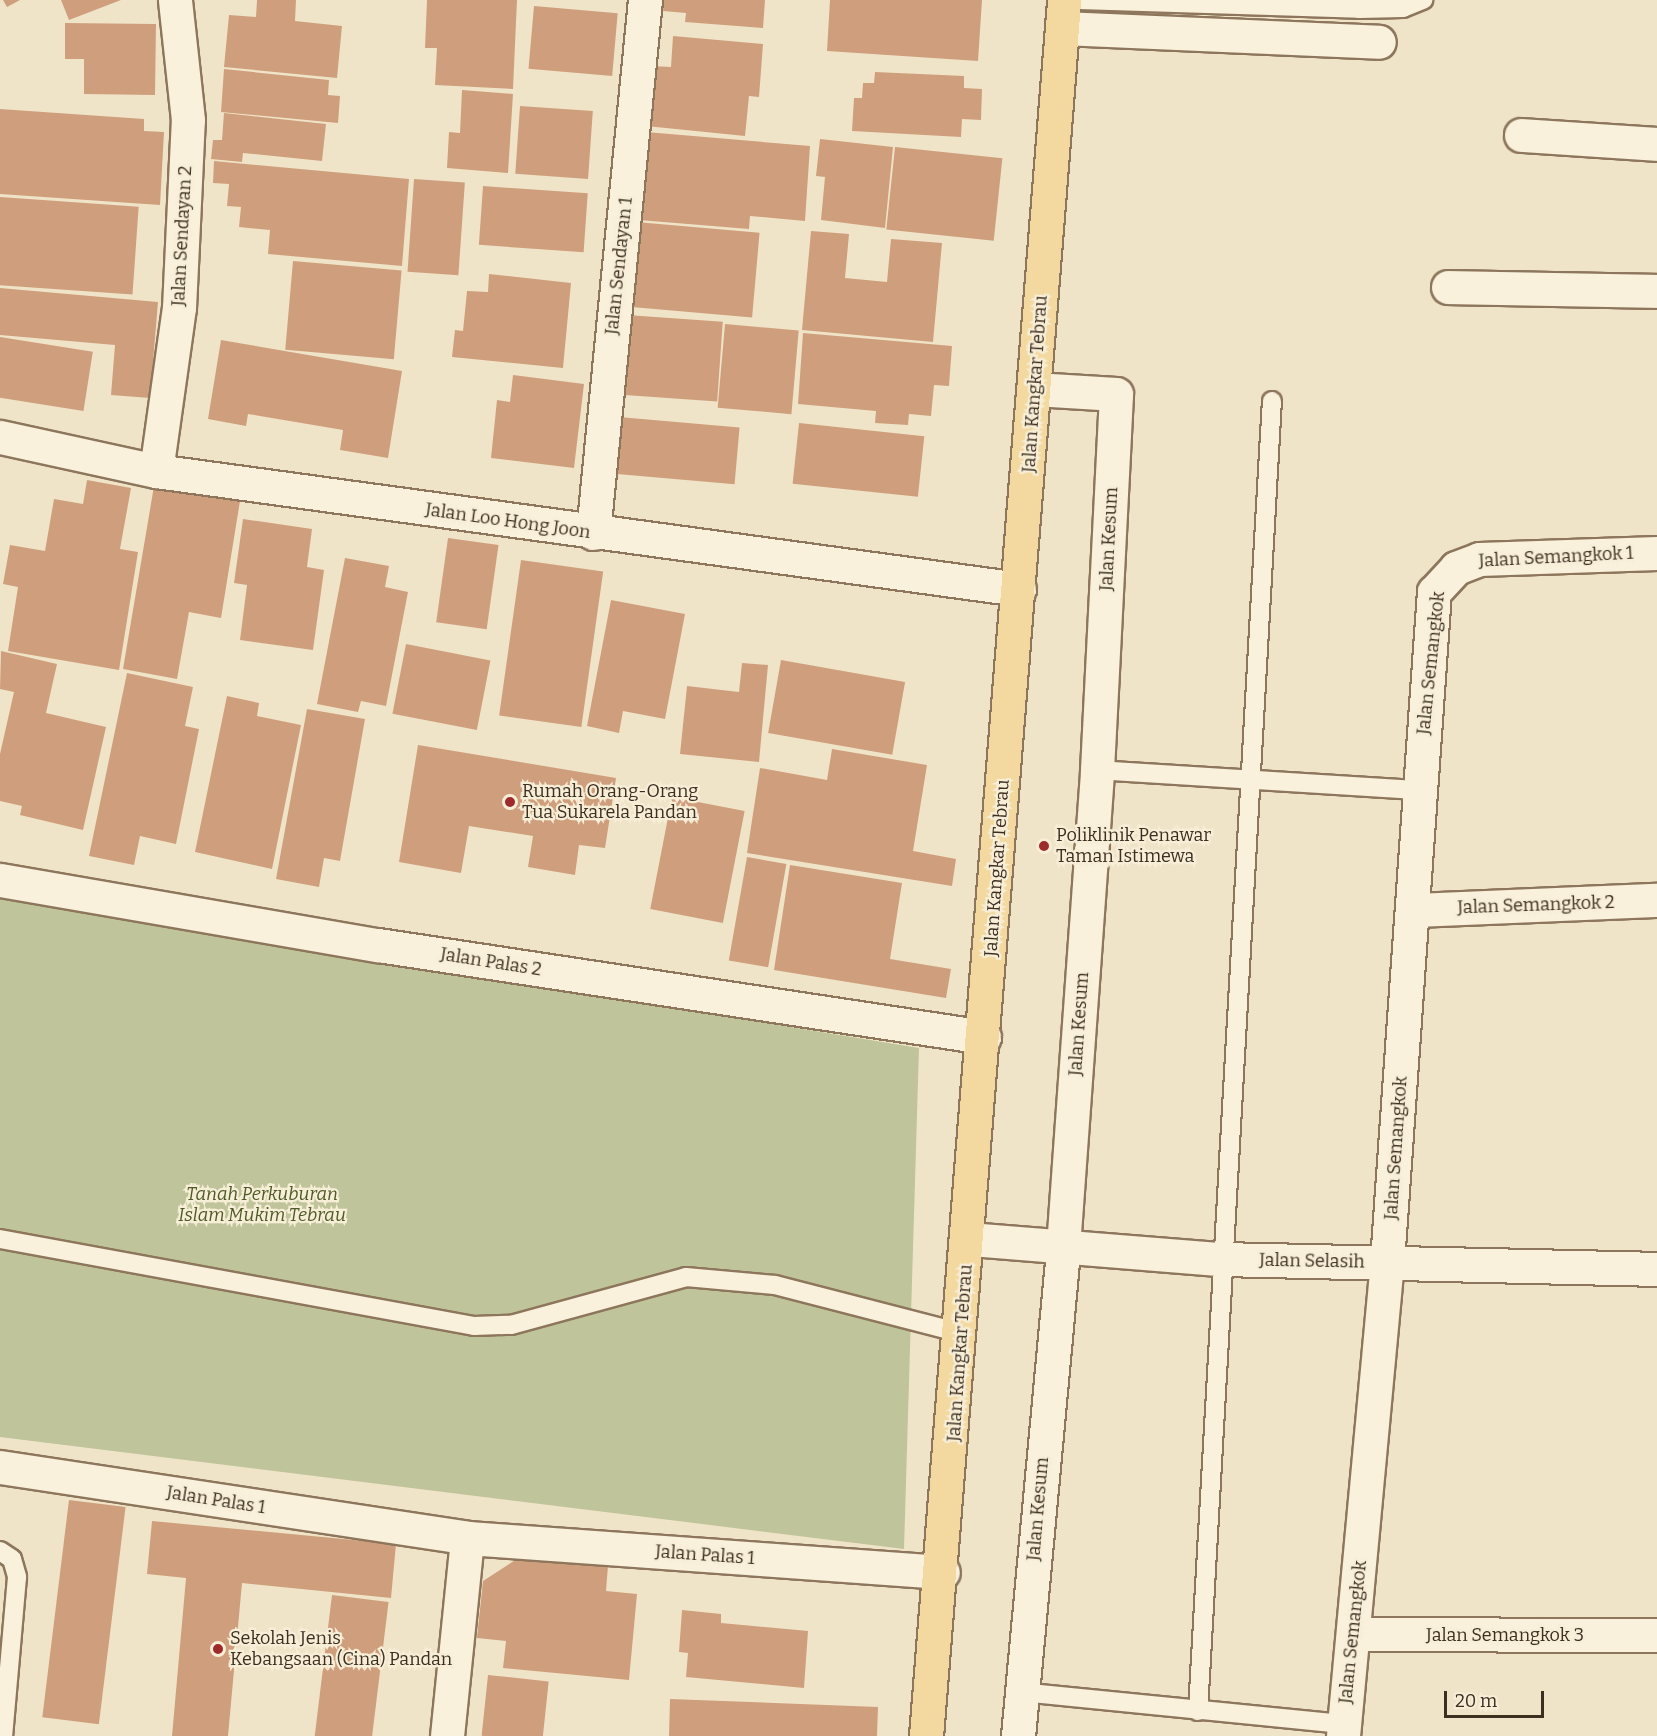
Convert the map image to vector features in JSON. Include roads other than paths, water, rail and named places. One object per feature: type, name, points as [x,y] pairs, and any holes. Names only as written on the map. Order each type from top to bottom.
[{"type":"main road","name":"Jalan Kangkar Tebrau","points":[[926,1736],[932,1704],[943,1572],[1063,14]]},
{"type":"main road","points":[[932,1704],[935,1736]]},
{"type":"street","name":"Jalan Sendayan 2","points":[[156,471],[178,308],[188,120],[175,0]]},
{"type":"street","name":"Jalan Sendayan 1","points":[[593,533],[645,0]]},
{"type":"street","points":[[1063,14],[1379,42]]},
{"type":"street","points":[[1521,135],[1657,144]]},
{"type":"street","points":[[1448,287],[1657,291]]},
{"type":"street","name":"Jalan Kesum","points":[[1018,1736],[1063,1247],[1097,770],[1116,394],[1034,389]]},
{"type":"street","name":"Jalan Loo Hong Joon","points":[[0,437],[156,471],[593,533],[1019,589]]},
{"type":"street","name":"Jalan Semangkok 1","points":[[1456,568],[1499,556],[1657,552]]},
{"type":"street","name":"Jalan Semangkok","points":[[1343,1730],[1387,1262],[1414,910],[1419,790],[1434,592],[1456,568]]},
{"type":"street","name":"Jalan Palas 2","points":[[0,880],[378,945],[984,1037]]},
{"type":"street","name":"Jalan Semangkok 2","points":[[1414,910],[1657,900]]},
{"type":"street","name":"Jalan Selasih","points":[[969,1239],[1220,1259],[1657,1269]]},
{"type":"street","name":"Jalan Palas 1","points":[[0,1467],[467,1538],[943,1572]]},
{"type":"street","points":[[447,1736],[467,1538]]},
{"type":"street","name":"Jalan Semangkok 3","points":[[1353,1634],[1657,1635]]},
{"type":"lane","points":[[1079,0],[1359,9],[1403,8],[1423,0]]},
{"type":"lane","points":[[1198,1711],[1220,1259],[1272,402]]},
{"type":"lane","points":[[1097,770],[1419,790]]},
{"type":"lane","points":[[0,1239],[474,1326],[511,1325],[686,1277],[742,1278],[961,1333]]},
{"type":"lane","points":[[0,1551],[12,1559],[17,1577],[3,1736]]},
{"type":"lane","points":[[1021,1692],[1198,1711],[1343,1730]]},
{"type":"place","name":"Rumah Orang-Orang Tua Sukarela Pandan","points":[[510,802]]},
{"type":"place","name":"Poliklinik Penawar Taman Istimewa","points":[[1044,846]]},
{"type":"place","name":"Sekolah Jenis Kebangsaan (Cina) Pandan","points":[[218,1649]]},
{"type":"park label","name":"Tanah Perkuburan Islam Mukim Tebrau","points":[[262,1205]]}]
